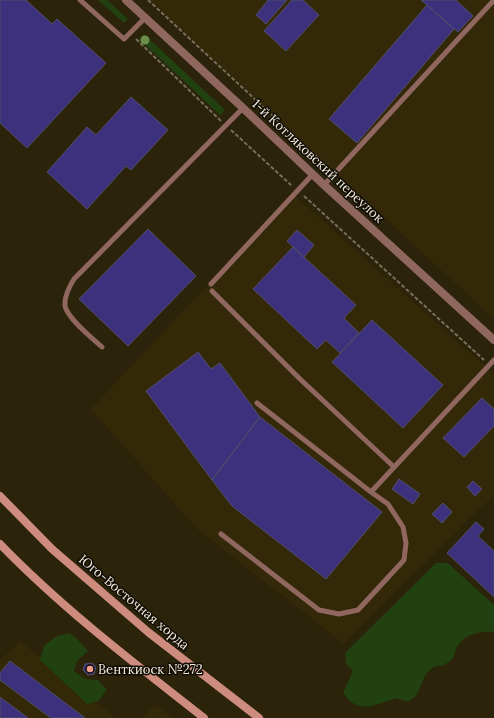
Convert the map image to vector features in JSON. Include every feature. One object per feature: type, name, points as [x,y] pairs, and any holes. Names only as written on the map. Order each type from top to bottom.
[{"type":"main road","name":"Юго-Восточная хорда","points":[[0,496],[52,549],[142,627],[259,718]]},
{"type":"main road","points":[[0,544],[27,572],[124,656],[204,718]]},
{"type":"street","name":"1-й Котляковский переулок","points":[[126,0],[324,185],[494,340]]},
{"type":"lane","points":[[80,0],[124,39],[145,18]]},
{"type":"lane","points":[[324,185],[494,0]]},
{"type":"lane","points":[[102,347],[70,316],[66,306],[66,292],[74,279],[243,108]]},
{"type":"lane","points":[[211,284],[313,174]]},
{"type":"lane","points":[[212,291],[300,379],[394,467]]},
{"type":"lane","points":[[372,492],[494,360]]},
{"type":"lane","points":[[221,534],[319,610],[339,614],[358,610],[404,560],[406,543],[403,527],[388,504],[256,403]]},
{"type":"path","points":[[148,0],[335,174]]},
{"type":"shaded area","points":[[149,0],[494,0],[494,319]]},
{"type":"shaded area","points":[[293,194],[494,374],[494,495],[344,644],[197,529],[91,409]]},
{"type":"shaded area","points":[[20,641],[116,718],[0,718],[0,660]]},
{"type":"shaded area","points":[[155,705],[173,718],[142,718]]},
{"type":"green space","points":[[98,0],[107,0],[128,19],[124,23]]},
{"type":"green space","points":[[144,34],[225,110],[220,115],[139,39]]},
{"type":"green space","points":[[436,563],[448,563],[494,605],[494,632],[473,634],[464,639],[457,647],[453,659],[444,665],[433,667],[426,674],[416,696],[408,702],[397,698],[368,706],[355,704],[343,693],[353,671],[346,664],[345,653]]},
{"type":"green space","points":[[70,633],[88,651],[77,661],[74,671],[85,679],[98,680],[107,690],[98,701],[87,704],[40,660],[44,646],[57,636]]},
{"type":"building","points":[[0,0],[26,0],[52,24],[57,19],[106,63],[27,148],[0,123]]},
{"type":"building","points":[[268,0],[287,0],[266,24],[256,15]]},
{"type":"building","points":[[292,0],[303,0],[319,15],[286,51],[264,31]]},
{"type":"building","points":[[421,0],[456,0],[473,16],[458,32]]},
{"type":"building","points":[[427,5],[454,29],[357,143],[329,119]]},
{"type":"building","points":[[131,97],[168,130],[131,170],[126,166],[87,209],[47,172],[87,127],[96,135]]},
{"type":"building","points":[[148,229],[196,276],[128,346],[79,299]]},
{"type":"building","points":[[297,230],[314,245],[304,257],[287,241]]},
{"type":"building","points":[[293,247],[356,305],[344,318],[359,333],[340,353],[326,340],[317,349],[253,289]]},
{"type":"building","points":[[372,320],[443,385],[403,428],[332,362]]},
{"type":"building","points":[[198,352],[211,369],[220,363],[260,417],[212,480],[146,391]]},
{"type":"building","points":[[482,398],[494,409],[494,426],[464,457],[443,438]]},
{"type":"building","points":[[260,417],[382,512],[326,579],[232,506],[212,480]]},
{"type":"building","points":[[399,479],[420,494],[413,504],[392,489]]},
{"type":"building","points":[[473,481],[482,489],[475,496],[467,487]]},
{"type":"building","points":[[443,503],[452,512],[442,523],[432,514]]},
{"type":"building","points":[[476,522],[484,529],[478,536],[494,551],[494,597],[447,553]]},
{"type":"building","points":[[10,661],[85,718],[51,718],[0,680],[0,673]]},
{"type":"building","name":"Венткиоск №272","points":[[92,663],[96,667],[94,674],[88,675],[83,670],[85,664]]},
{"type":"building","points":[[0,697],[28,718],[0,718]]},
{"type":"place","name":"Венткиоск №272","points":[[90,669]]}]
